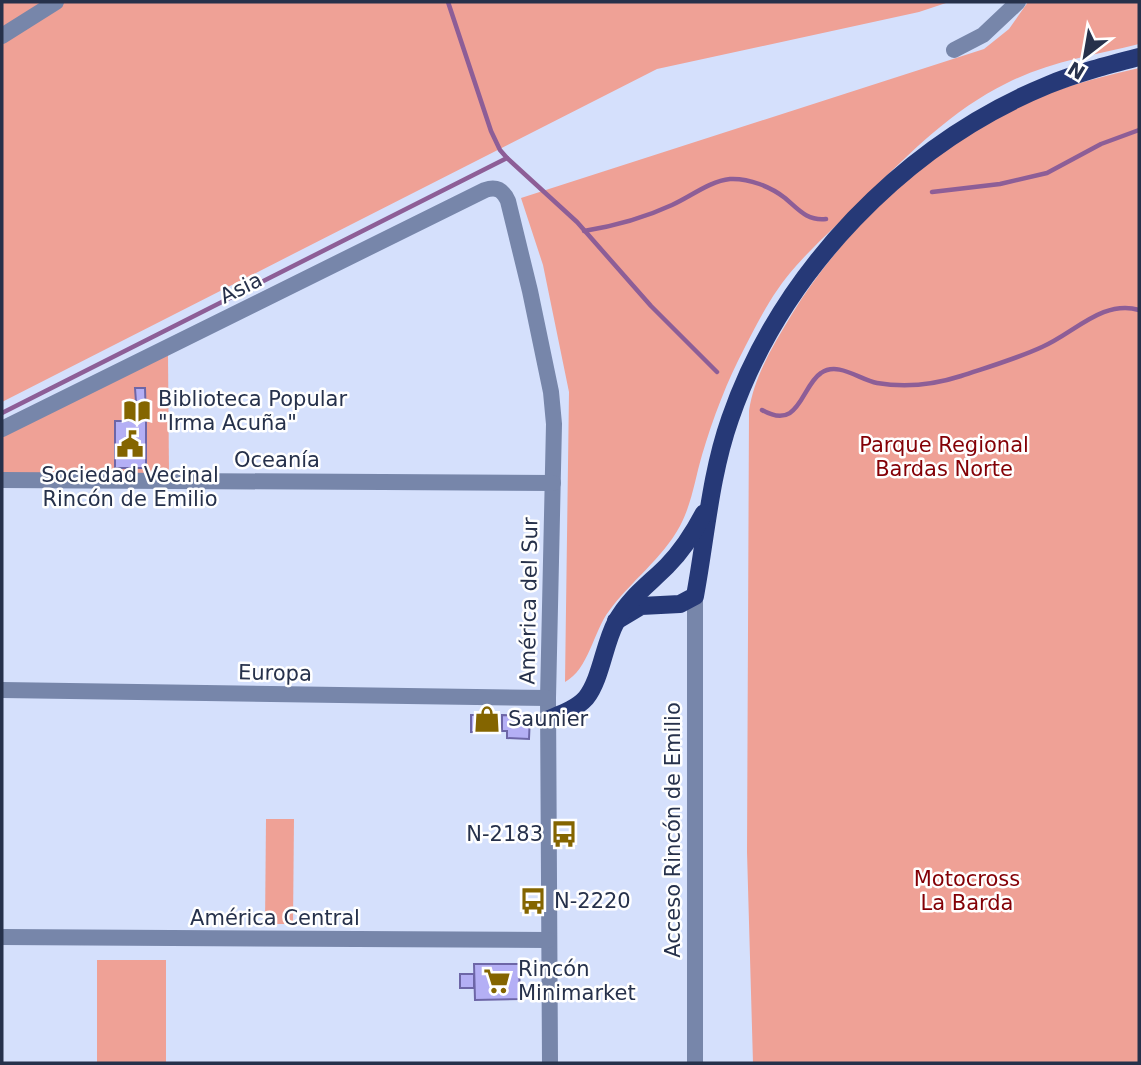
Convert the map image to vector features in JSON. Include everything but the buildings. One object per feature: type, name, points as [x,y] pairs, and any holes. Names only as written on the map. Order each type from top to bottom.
[{"type":"main road","name":"Acceso Rincón de Emilio","points":[[695,596],[709,504],[730,419],[755,362],[801,283],[827,251],[862,212],[912,166],[990,114],[1018,98],[1065,78],[1139,57]]},
{"type":"main road","name":"Acceso Rincón de Emilio","points":[[549,719],[570,709],[586,697],[595,680],[616,621],[631,599],[677,555],[698,526],[709,504]]},
{"type":"main road","points":[[616,621],[641,606],[680,604],[695,596]]},
{"type":"street","points":[[2,36],[56,2]]},
{"type":"street","points":[[954,50],[983,35],[1018,2]]},
{"type":"street","name":"Asia","points":[[2,429],[485,190],[499,189]]},
{"type":"street","name":"América del Sur","points":[[499,189],[508,201],[519,245],[551,392],[554,424],[548,698],[551,1063]]},
{"type":"street","name":"Oceanía","points":[[2,480],[553,483]]},
{"type":"street","name":"Acceso Rincón de Emilio","points":[[695,596],[695,1063]]},
{"type":"street","name":"Europa","points":[[2,690],[548,698]]},
{"type":"street","name":"América Central","points":[[2,937],[548,940]]},
{"type":"green space","points":[[2,2],[949,2],[919,12],[657,69],[2,402]]},
{"type":"green space","points":[[1028,2],[1139,2],[1139,44],[1039,70],[1007,83],[968,106],[916,148],[796,266],[768,305],[732,373],[711,427],[680,526],[664,549],[609,611],[580,668],[565,682],[569,392],[543,265],[521,198],[984,49],[1009,29]]},
{"type":"green space","points":[[1139,68],[1139,1063],[753,1063],[747,852],[749,411],[760,373],[792,314],[841,246],[903,184],[937,156],[1009,111],[1047,94]]},
{"type":"green space","points":[[168,355],[169,474],[2,474],[2,436]]},
{"type":"green space","points":[[266,819],[294,819],[293,924],[265,924]]},
{"type":"green space","points":[[97,960],[166,960],[166,1063],[97,1063]]},
{"type":"waterway","points":[[448,2],[491,131],[500,150],[577,222],[651,306],[717,372]]},
{"type":"waterway","points":[[932,192],[1000,184],[1047,173],[1101,144],[1139,130]]},
{"type":"waterway","points":[[2,413],[507,158]]},
{"type":"waterway","points":[[584,231],[651,214],[708,186],[730,179],[745,180],[766,187],[808,216],[826,219]]},
{"type":"waterway","points":[[762,410],[775,415],[792,411],[814,379],[828,370],[842,370],[888,385],[940,382],[1032,351],[1101,313],[1113,309],[1139,310]]},
{"type":"place","name":"Biblioteca Popular \"Irma Acuña\"","points":[[137,411]]},
{"type":"place","name":"Sociedad Vecinal Rincón de Emilio","points":[[130,444]]},
{"type":"place","name":"Saunier","points":[[487,719]]},
{"type":"place","name":"N-2183","points":[[564,834]]},
{"type":"place","name":"N-2220","points":[[533,901]]},
{"type":"place","name":"Rincón Minimarket","points":[[497,981]]},
{"type":"park label","name":"Parque Regional Bardas Norte","points":[[944,457]]},
{"type":"park label","name":"Motocross La Barda","points":[[967,891]]}]
